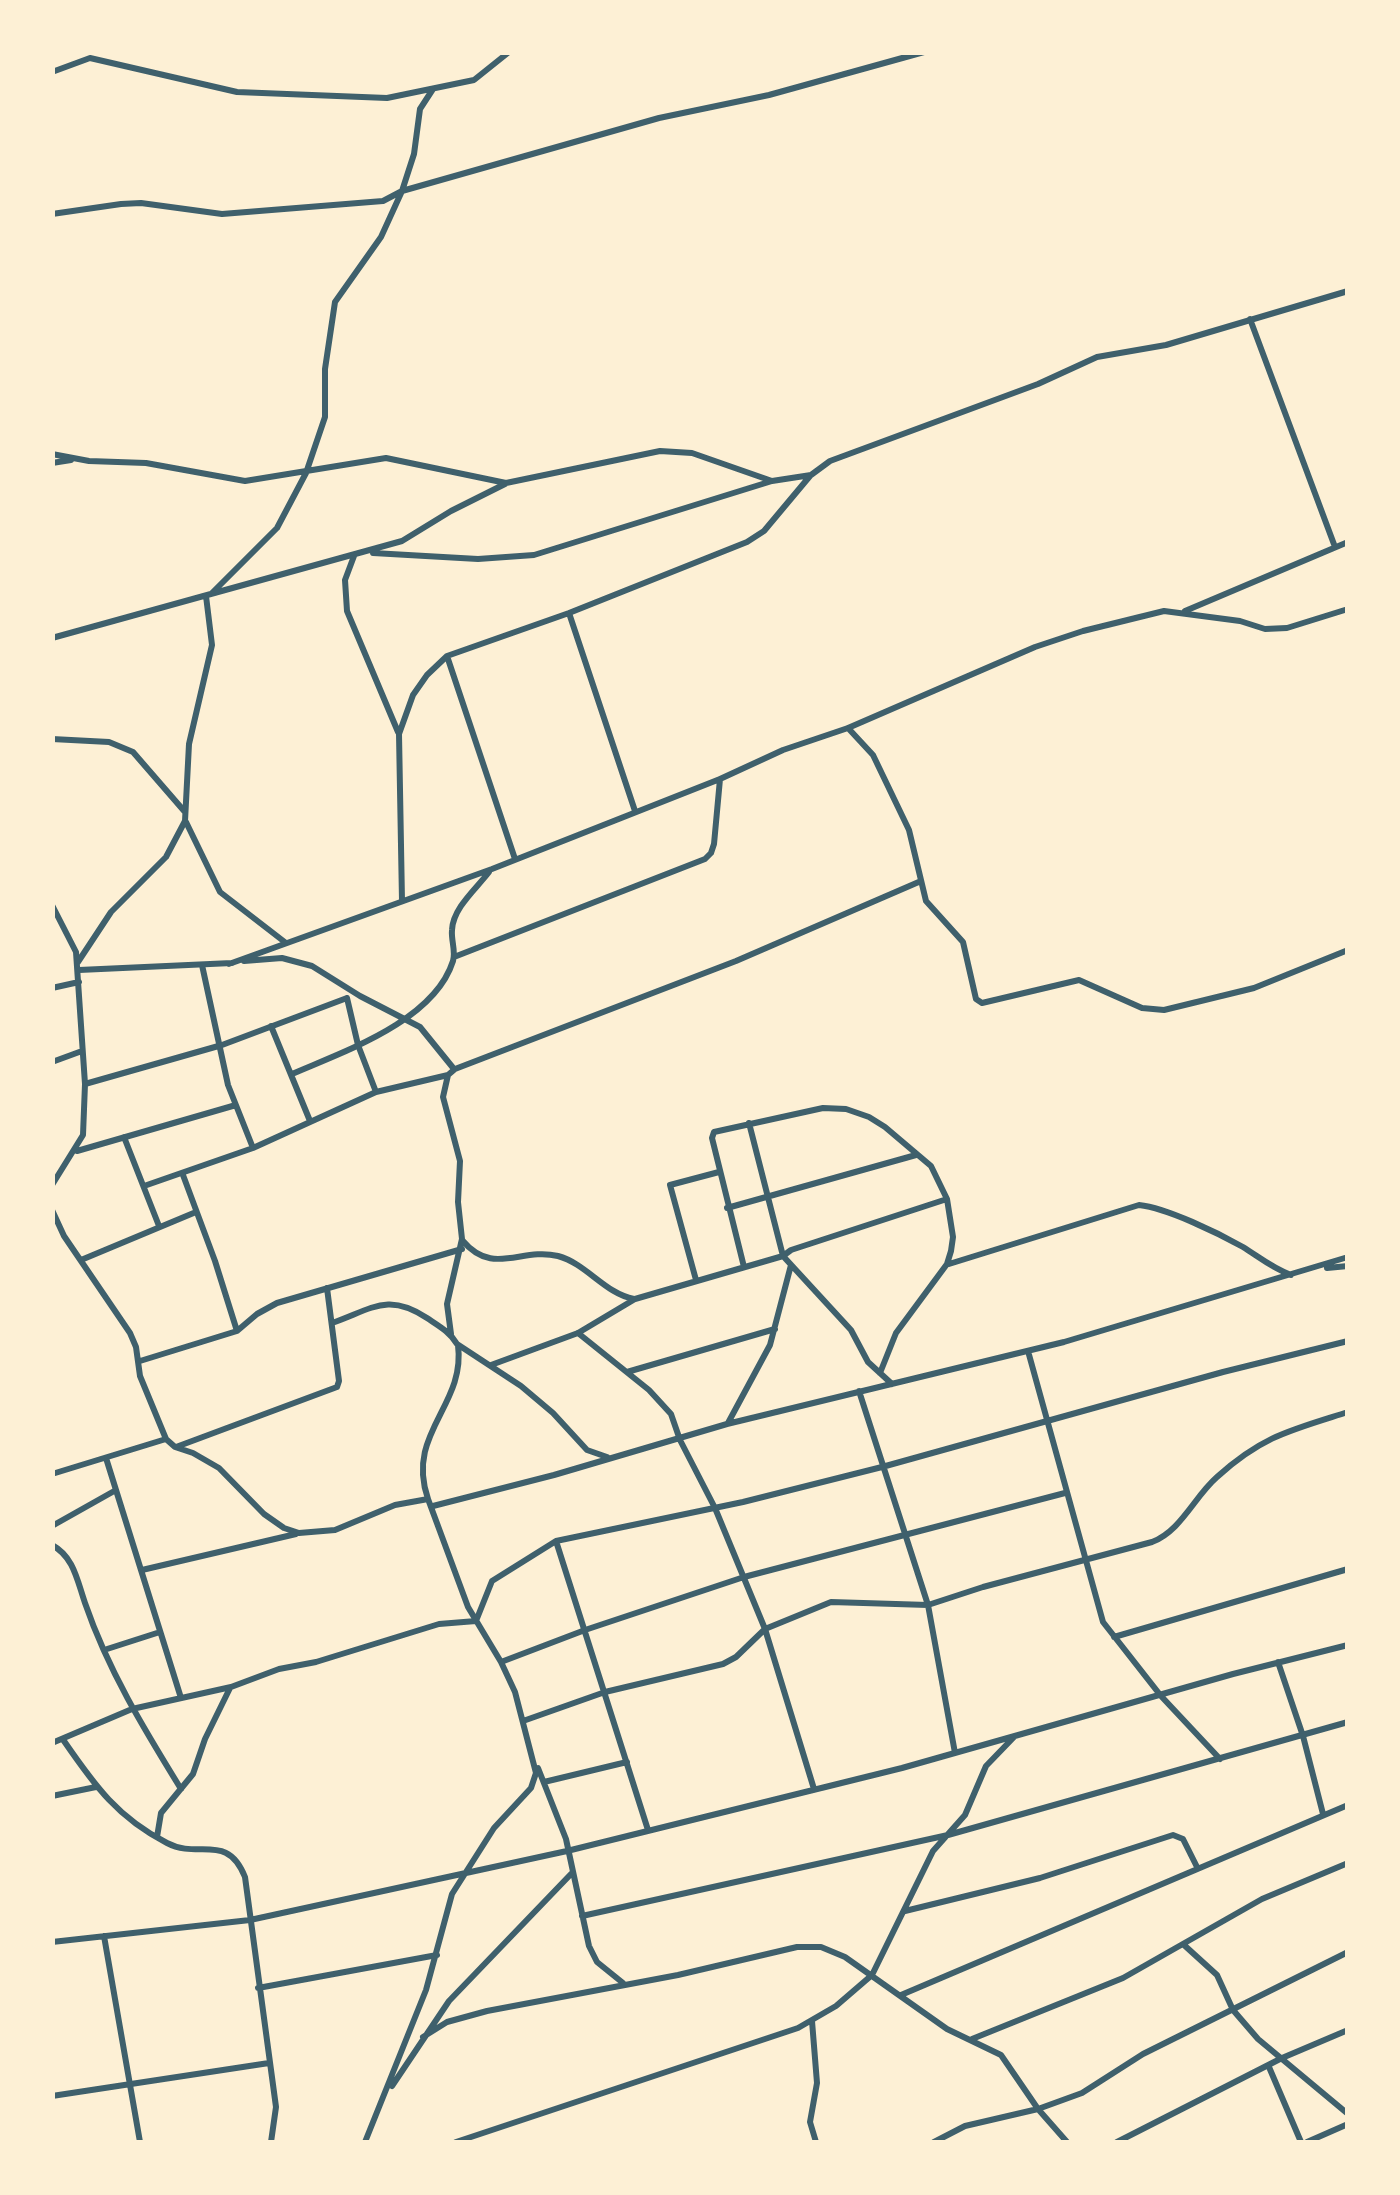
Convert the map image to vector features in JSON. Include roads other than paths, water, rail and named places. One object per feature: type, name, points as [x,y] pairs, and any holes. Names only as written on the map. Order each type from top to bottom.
[{"type":"street","points":[[52,72],[90,55],[259,96],[322,93],[372,99],[474,80],[508,52]]},
{"type":"street","points":[[52,214],[141,203],[222,214],[382,201],[402,191],[659,118],[786,90],[924,52]]},
{"type":"street","points":[[208,595],[277,528],[306,472],[325,417],[325,369],[335,302],[380,237],[402,191],[414,154],[420,108],[433,89]]},
{"type":"street","points":[[402,901],[398,734],[412,695],[447,656],[569,613],[747,542],[764,532],[810,475],[830,461],[1038,384],[1097,357],[1166,345],[1348,291]]},
{"type":"street","points":[[1250,319],[1336,547]]},
{"type":"street","points":[[52,638],[402,542],[450,511],[506,483],[676,450],[772,481]]},
{"type":"street","points":[[52,454],[77,460]]},
{"type":"street","points":[[52,464],[77,460],[146,462],[245,481],[386,458],[506,483]]},
{"type":"street","points":[[366,552],[492,560],[534,555],[772,481],[810,475]]},
{"type":"street","points":[[1184,612],[1348,542]]},
{"type":"street","points":[[354,556],[345,580],[346,611],[398,734]]},
{"type":"street","points":[[78,966],[111,912],[166,857],[186,816],[189,744],[212,645],[208,595]]},
{"type":"street","points":[[229,964],[720,779],[1036,646],[1154,612],[1184,612],[1265,629],[1287,628],[1347,609]]},
{"type":"street","points":[[569,613],[635,811]]},
{"type":"street","points":[[447,656],[516,859]]},
{"type":"street","points":[[848,728],[873,754],[916,847],[926,900],[963,942],[976,999],[982,1003],[1071,979],[1092,983],[1142,1008],[1164,1010],[1254,988],[1348,950]]},
{"type":"street","points":[[52,739],[122,745],[133,752],[186,816],[220,892],[286,943]]},
{"type":"street","points":[[454,958],[705,858],[714,844],[720,779]]},
{"type":"street","points":[[292,1074],[358,1045],[405,1018],[441,988],[454,958],[454,918],[492,868]]},
{"type":"street","points":[[144,1186],[253,1148],[376,1092],[451,1072],[736,961],[921,881]]},
{"type":"street","points":[[52,904],[76,952],[85,1084],[83,1136],[76,1152],[55,1173],[52,1185]]},
{"type":"street","points":[[78,966],[299,961],[420,1026],[451,1072]]},
{"type":"street","points":[[202,965],[226,1075],[253,1148]]},
{"type":"street","points":[[52,988],[79,982]]},
{"type":"street","points":[[345,986],[358,1045],[376,1092]]},
{"type":"street","points":[[85,1084],[222,1044],[348,998]]},
{"type":"street","points":[[271,1026],[310,1121]]},
{"type":"street","points":[[52,1062],[82,1051]]},
{"type":"street","points":[[451,1072],[443,1097],[460,1160],[458,1202],[462,1239],[447,1304],[452,1335]]},
{"type":"street","points":[[76,1152],[236,1105]]},
{"type":"street","points":[[744,1267],[727,1208],[714,1132],[822,1108],[846,1108],[869,1116],[931,1166],[947,1199],[953,1237],[948,1264],[896,1333],[880,1373]]},
{"type":"street","points":[[749,1123],[783,1256],[850,1330],[861,1353],[892,1384]]},
{"type":"street","points":[[124,1137],[159,1226]]},
{"type":"street","points":[[727,1208],[918,1155]]},
{"type":"street","points":[[696,1280],[670,1185],[719,1172]]},
{"type":"street","points":[[183,1174],[237,1331]]},
{"type":"street","points":[[491,1365],[578,1333],[635,1299],[783,1256],[791,1250],[947,1199]]},
{"type":"street","points":[[948,1264],[1139,1205],[1235,1243],[1267,1265],[1292,1276]]},
{"type":"street","points":[[52,1210],[54,1223],[130,1332],[140,1376],[166,1440],[220,1468],[264,1514],[298,1533]]},
{"type":"street","points":[[81,1260],[196,1212]]},
{"type":"street","points":[[462,1239],[474,1254],[484,1258],[538,1254],[566,1258],[618,1296],[635,1299]]},
{"type":"street","points":[[139,1362],[237,1331],[266,1308],[462,1250]]},
{"type":"street","points":[[142,1570],[298,1533],[335,1530],[395,1505],[430,1503],[554,1475],[727,1424],[1028,1352],[1348,1257]]},
{"type":"street","points":[[727,1424],[776,1328],[791,1265]]},
{"type":"street","points":[[1316,1269],[1348,1266]]},
{"type":"street","points":[[175,1448],[337,1387],[327,1288]]},
{"type":"street","points":[[332,1323],[398,1302],[409,1306],[553,1412],[577,1441],[596,1454],[609,1457]]},
{"type":"street","points":[[627,1372],[776,1328]]},
{"type":"street","points":[[578,1333],[664,1404],[715,1508],[766,1629],[814,1789]]},
{"type":"street","points":[[476,1621],[492,1581],[556,1541],[715,1508],[882,1467],[1348,1341]]},
{"type":"street","points":[[458,1344],[458,1376],[423,1452],[422,1483],[457,1581],[502,1662],[534,1759],[562,1826],[571,1874],[597,1962],[624,1984]]},
{"type":"street","points":[[1028,1352],[1103,1622],[1161,1696],[1220,1759]]},
{"type":"street","points":[[859,1391],[928,1605],[955,1753]]},
{"type":"street","points":[[523,1721],[605,1692],[724,1664],[766,1629],[831,1602],[928,1605],[1165,1537],[1199,1494],[1254,1445],[1347,1415]]},
{"type":"street","points":[[52,1474],[166,1440]]},
{"type":"street","points":[[106,1458],[180,1698]]},
{"type":"street","points":[[52,1526],[116,1490]]},
{"type":"street","points":[[502,1662],[744,1577],[1065,1493]]},
{"type":"street","points":[[556,1541],[648,1831]]},
{"type":"street","points":[[52,1545],[70,1559],[104,1650],[132,1709],[181,1789]]},
{"type":"street","points":[[1114,1637],[1348,1570]]},
{"type":"street","points":[[52,1743],[132,1709],[231,1687],[279,1669],[316,1662],[439,1624],[476,1621]]},
{"type":"street","points":[[104,1650],[160,1632]]},
{"type":"street","points":[[52,1942],[250,1920],[567,1851],[955,1753],[1348,1645]]},
{"type":"street","points":[[1278,1662],[1323,1814]]},
{"type":"street","points":[[156,1837],[161,1813],[193,1774],[205,1739],[231,1687]]},
{"type":"street","points":[[582,1916],[948,1835],[1348,1722]]},
{"type":"street","points":[[456,2142],[812,2021],[836,2006],[872,1974],[932,1851],[965,1815],[986,1766],[1015,1736]]},
{"type":"street","points":[[64,1741],[118,1811],[172,1846],[222,1850],[233,1856],[245,1877],[276,2107],[271,2142]]},
{"type":"street","points":[[366,2142],[426,1990],[452,1894],[494,1828],[531,1788],[536,1773],[534,1759]]},
{"type":"street","points":[[544,1782],[627,1762]]},
{"type":"street","points":[[52,1796],[96,1787]]},
{"type":"street","points":[[900,1995],[1348,1805]]},
{"type":"street","points":[[906,1911],[1040,1878],[1173,1836],[1182,1839],[1197,1867]]},
{"type":"street","points":[[971,2039],[1123,1978],[1262,1899],[1348,1864]]},
{"type":"street","points":[[382,2101],[423,2037],[471,1976],[571,1874]]},
{"type":"street","points":[[104,1936],[140,2142]]},
{"type":"street","points":[[1184,1944],[1217,1974],[1233,2010],[1258,2039],[1348,2114]]},
{"type":"street","points":[[423,2037],[447,2022],[488,2011],[678,1975],[797,1947],[832,1950],[948,2029],[990,2048],[1008,2062],[1038,2109],[1067,2142]]},
{"type":"street","points":[[934,2142],[966,2126],[1038,2109],[1092,2088],[1127,2062],[1348,1952]]},
{"type":"street","points":[[258,1988],[437,1955]]},
{"type":"street","points":[[812,2021],[817,2083],[810,2122],[816,2142]]},
{"type":"street","points":[[1117,2142],[1282,2058],[1348,2030]]},
{"type":"street","points":[[52,2096],[269,2063]]},
{"type":"street","points":[[1269,2067],[1304,2142],[1348,2124]]}]
